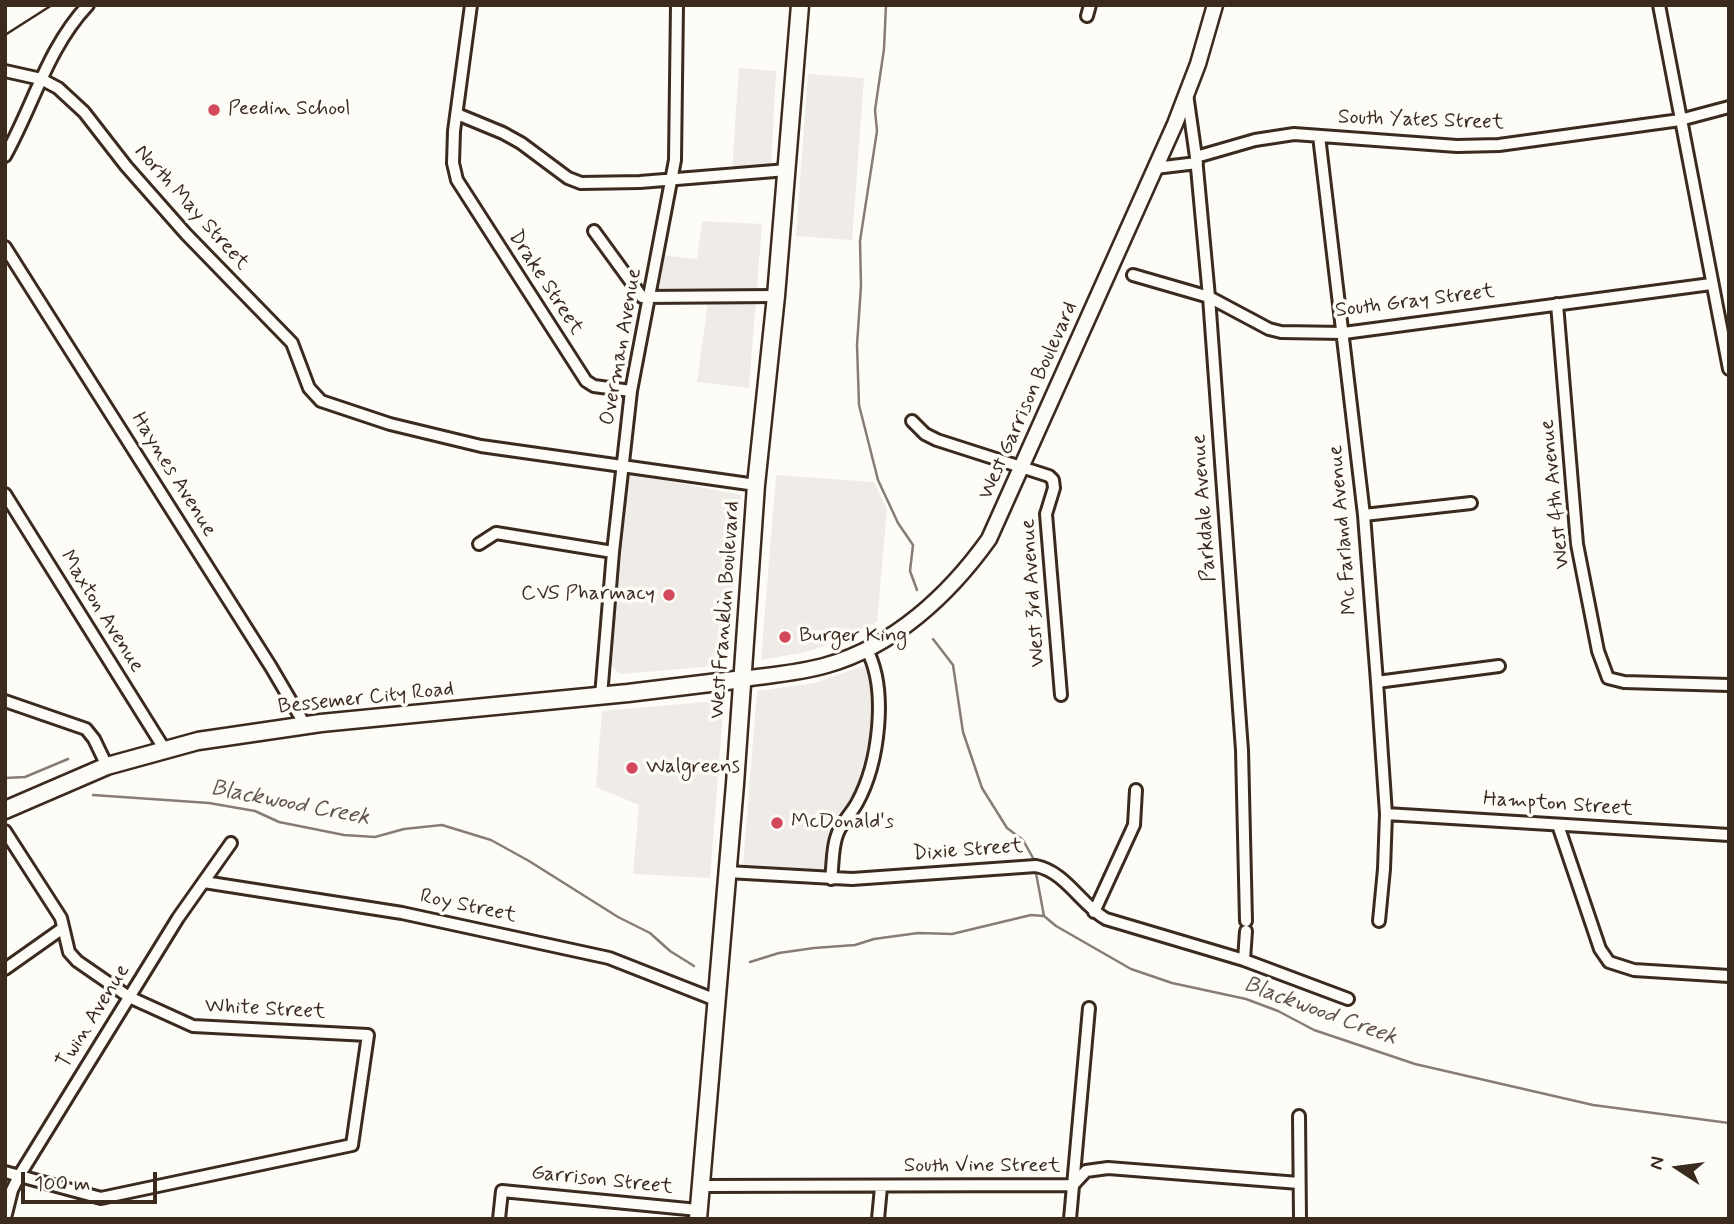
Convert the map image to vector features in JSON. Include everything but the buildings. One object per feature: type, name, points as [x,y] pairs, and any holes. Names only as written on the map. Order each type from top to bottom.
[{"type":"main road","name":"West Franklin Boulevard","points":[[698,1214],[743,679],[756,485],[776,296],[800,5]]},
{"type":"main road","name":"West Garrison Boulevard","points":[[743,679],[827,665],[867,650],[914,620],[943,596],[989,540],[1187,94],[1215,5]]},
{"type":"main road","name":"Bessemer City Road","points":[[5,810],[107,766],[198,741],[305,725],[743,679]]},
{"type":"street","points":[[5,156],[41,79],[72,26],[88,5]]},
{"type":"street","points":[[471,5],[457,114],[503,133],[530,149],[555,170],[581,183],[673,180],[787,170]]},
{"type":"street","name":"Overman Avenue","points":[[601,696],[612,552],[631,391],[673,180],[677,5]]},
{"type":"street","points":[[1659,5],[1729,369]]},
{"type":"street","name":"North May Street","points":[[5,71],[41,79],[58,88],[84,112],[126,166],[186,234],[292,343],[309,388],[321,401],[390,424],[481,446],[622,466]]},
{"type":"street","name":"Parkdale Avenue","points":[[1187,94],[1197,160],[1209,297],[1242,750],[1246,926],[1244,960]]},
{"type":"street","name":"South Yates Street","points":[[1155,168],[1197,160],[1272,136],[1294,134],[1489,146],[1680,120],[1729,107]]},
{"type":"street","name":"Drake Street","points":[[457,114],[453,163],[464,193],[586,381],[594,386],[631,391]]},
{"type":"street","name":"Mc Farland Avenue","points":[[1319,136],[1364,515],[1377,682],[1386,814],[1379,921]]},
{"type":"street","points":[[594,231],[642,297],[776,296]]},
{"type":"street","name":"Haynes Avenue","points":[[5,247],[305,725]]},
{"type":"street","name":"South Gray Street","points":[[1133,275],[1209,297],[1269,329],[1281,332],[1343,333],[1711,284]]},
{"type":"street","name":"West 4th Avenue","points":[[1557,304],[1577,544],[1598,651],[1608,678],[1624,682],[1729,685]]},
{"type":"street","points":[[912,421],[925,434],[937,440],[1023,468]]},
{"type":"street","points":[[622,466],[756,485]]},
{"type":"street","name":"West 3rd Avenue","points":[[1023,468],[1049,476],[1054,484],[1046,514],[1061,695]]},
{"type":"street","name":"Maxton Avenue","points":[[5,494],[165,750]]},
{"type":"street","points":[[1364,515],[1471,503]]},
{"type":"street","points":[[479,544],[496,533],[612,552]]},
{"type":"street","points":[[831,878],[837,834],[858,803],[866,783],[876,740],[879,692],[873,663],[867,650]]},
{"type":"street","points":[[1377,682],[1499,666]]},
{"type":"street","points":[[5,701],[86,729],[107,766]]},
{"type":"street","points":[[1094,912],[1134,825],[1136,790]]},
{"type":"street","name":"Hampton Street","points":[[1386,814],[1729,835]]},
{"type":"street","points":[[1558,825],[1600,949],[1609,962],[1634,970],[1729,976]]},
{"type":"street","name":"White Street","points":[[5,831],[61,918],[69,953],[76,961],[129,997],[193,1026],[368,1035],[352,1144],[101,1198],[19,1176]]},
{"type":"street","name":"Twin Avenue","points":[[5,1218],[12,1190],[19,1176],[129,997],[231,843]]},
{"type":"street","name":"Dixie Street","points":[[727,872],[870,878],[1043,867],[1062,879],[1094,912],[1106,919],[1244,960],[1348,999]]},
{"type":"street","name":"Roy Street","points":[[204,881],[402,912],[609,958],[716,1000]]},
{"type":"street","points":[[5,969],[63,928]]},
{"type":"street","points":[[1070,1219],[1089,1008]]},
{"type":"street","points":[[1299,1116],[1300,1219]]},
{"type":"street","name":"South Vine Street","points":[[701,1186],[1073,1185],[1086,1171],[1108,1168],[1299,1183]]},
{"type":"street","points":[[5,1172],[19,1176]]},
{"type":"street","points":[[878,1219],[881,1187]]},
{"type":"street","name":"Garrison Street","points":[[499,1219],[502,1191],[698,1214]]},
{"type":"shaded area","points":[[739,68],[776,71],[771,167],[732,170]]},
{"type":"shaded area","points":[[808,74],[864,78],[852,240],[796,236]]},
{"type":"shaded area","points":[[702,221],[762,224],[749,388],[697,382],[709,294],[655,293],[661,255],[697,259]]},
{"type":"shaded area","points":[[627,473],[741,495],[729,645],[716,663],[704,667],[622,674],[615,670],[611,663]]},
{"type":"shaded area","points":[[776,475],[874,482],[887,509],[877,622],[846,639],[806,652],[761,660]]},
{"type":"shaded area","points":[[864,666],[870,675],[873,703],[868,745],[857,787],[832,834],[827,872],[743,865],[757,691],[814,683]]},
{"type":"shaded area","points":[[716,701],[723,713],[710,878],[633,874],[639,805],[596,787],[602,711]]},
{"type":"waterway","points":[[886,5],[884,49],[875,110],[877,131],[860,241],[861,286],[857,345],[859,405],[878,480],[898,523],[913,545],[910,571],[917,590]]},
{"type":"waterway","points":[[933,639],[953,665],[963,732],[982,788],[1007,828],[1023,840],[1033,858]]},
{"type":"waterway","name":"Blackwood Creek","points":[[5,778],[25,777],[68,759]]},
{"type":"waterway","name":"Blackwood Creek","points":[[93,795],[209,803],[255,811],[279,822],[344,835],[375,837],[404,829],[442,825],[491,840],[529,861],[618,917],[650,933],[670,951],[694,966]]},
{"type":"waterway","points":[[1036,873],[1044,916]]},
{"type":"waterway","name":"Blackwood Creek","points":[[750,962],[779,953],[855,945],[874,939],[918,933],[952,934],[1031,915],[1044,916],[1056,926],[1131,969],[1172,983],[1246,999],[1278,1011],[1314,1030],[1415,1064],[1593,1105],[1729,1123]]},
{"type":"railway","points":[[5,35],[52,5]]},
{"type":"place","name":"Peedin School","points":[[214,110]]},
{"type":"place","name":"CVS Pharmacy","points":[[669,595]]},
{"type":"place","name":"Burger King","points":[[785,637]]},
{"type":"place","name":"Walgreens","points":[[632,768]]},
{"type":"place","name":"McDonald's","points":[[777,823]]}]
